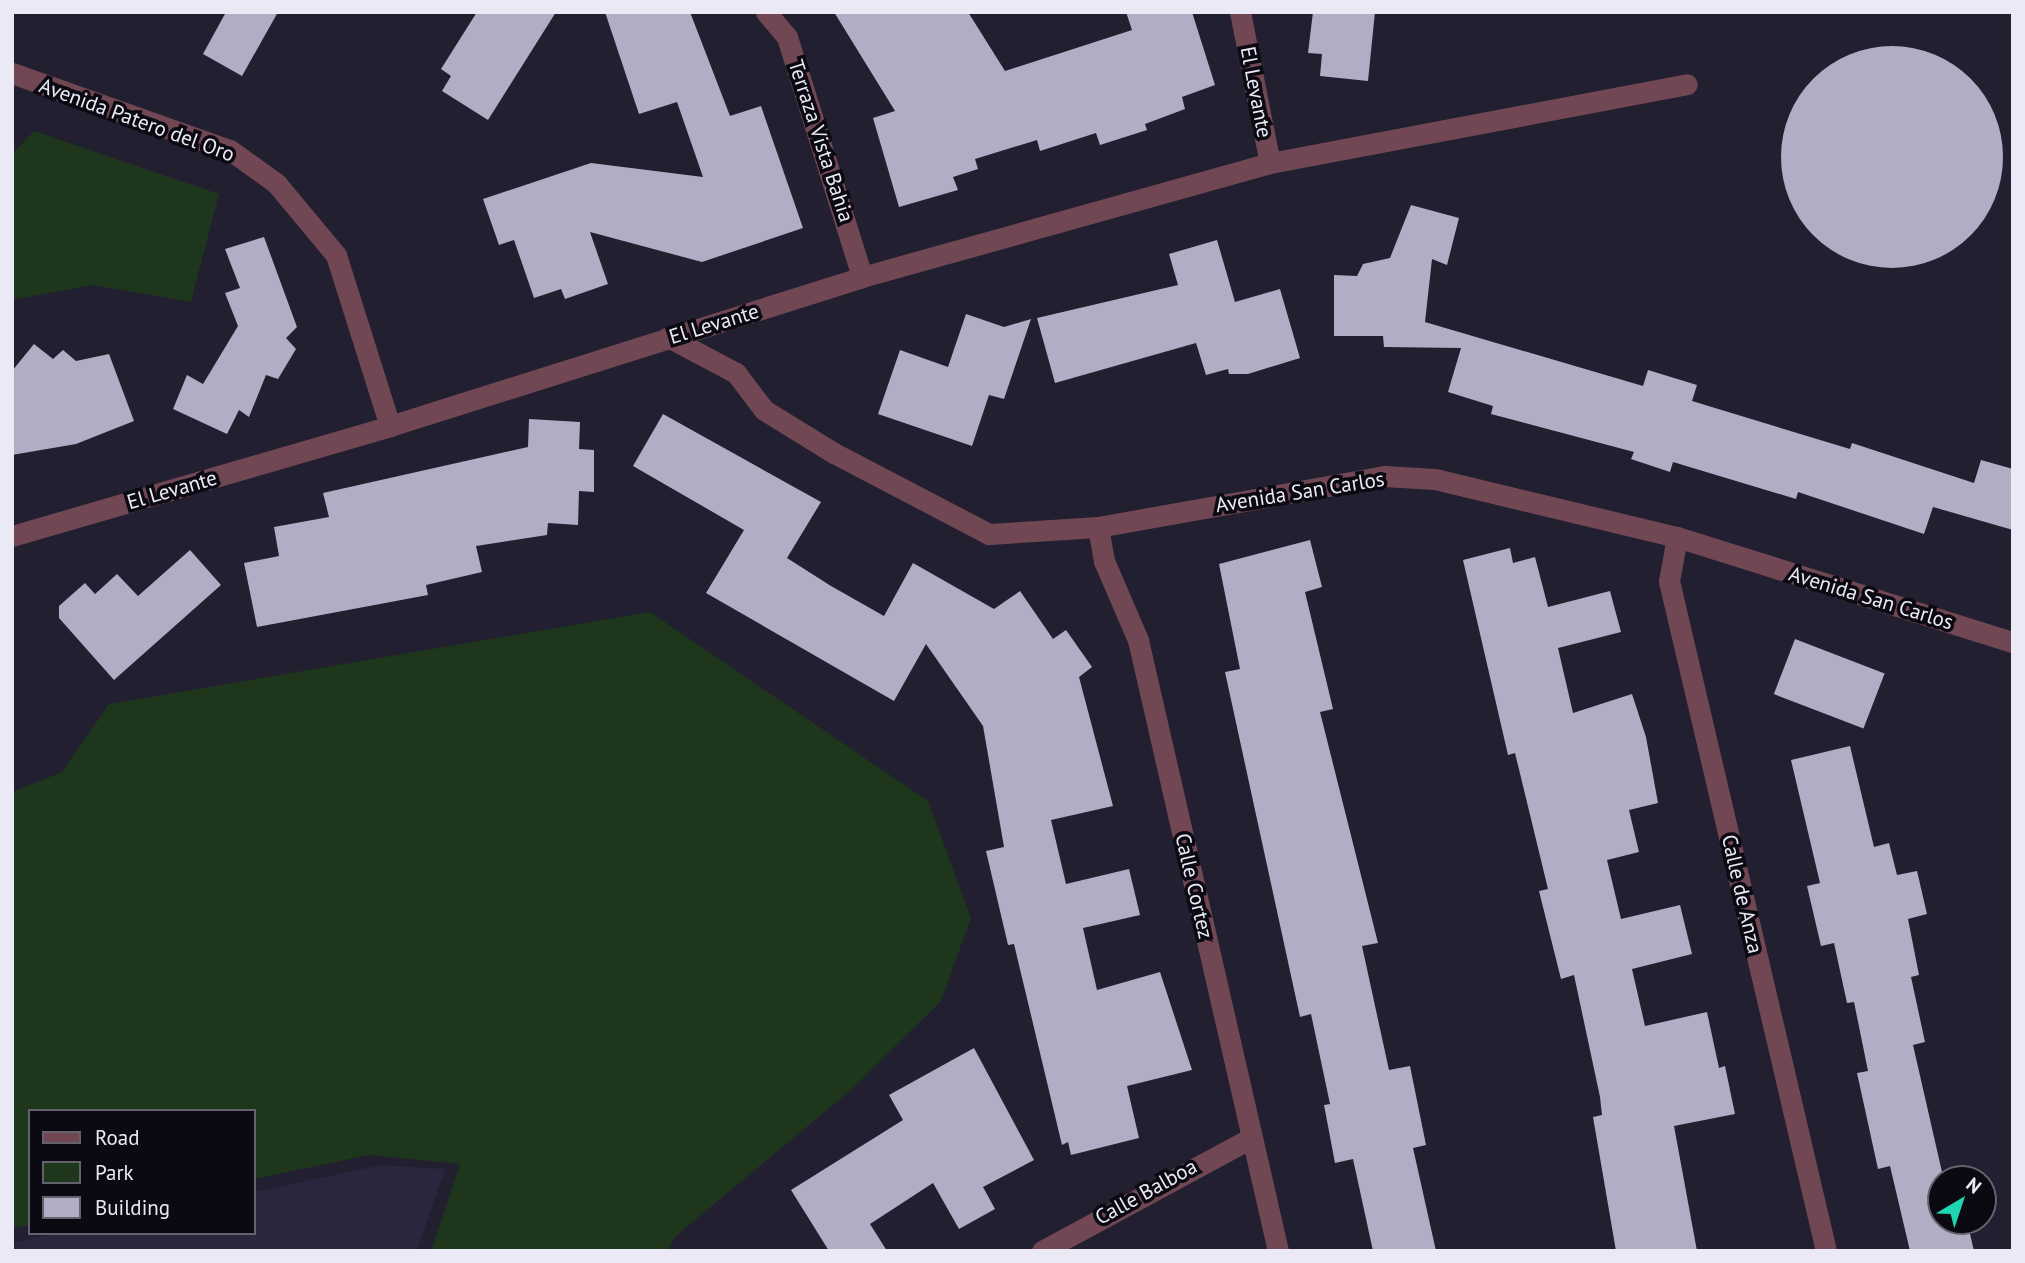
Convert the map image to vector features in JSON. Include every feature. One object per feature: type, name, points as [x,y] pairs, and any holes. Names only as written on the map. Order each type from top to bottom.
[{"type":"street","name":"Terraza Vista Bahia","points":[[766,12],[787,37],[862,277]]},
{"type":"street","name":"El Levante","points":[[12,536],[390,426],[862,277],[1270,163],[1240,12]]},
{"type":"street","name":"Avenida Patero del Oro","points":[[12,73],[230,150],[276,183],[336,255],[390,426]]},
{"type":"street","points":[[1270,163],[1687,84]]},
{"type":"street","name":"Avenida San Carlos","points":[[668,337],[736,373],[764,410],[823,446],[989,534],[1098,527],[1384,476],[1435,480],[1676,537],[2013,642]]},
{"type":"street","name":"Calle Cortez","points":[[1098,527],[1104,561],[1138,640],[1278,1251]]},
{"type":"street","name":"Calle de Anza","points":[[1676,537],[1669,581],[1826,1251]]},
{"type":"street","name":"Calle Balboa","points":[[1042,1251],[1251,1138]]},
{"type":"shaded area","points":[[381,1165],[445,1169],[417,1251],[12,1251],[12,1243],[48,1235],[256,1235],[256,1192]]},
{"type":"green space","points":[[34,131],[219,194],[191,302],[92,285],[12,300],[12,154]]},
{"type":"green space","points":[[650,612],[928,801],[971,918],[941,1001],[851,1090],[677,1235],[667,1251],[431,1251],[460,1164],[369,1155],[256,1179],[256,1109],[28,1109],[28,1225],[12,1228],[12,792],[62,772],[109,704]]},
{"type":"building","points":[[226,12],[278,12],[242,76],[203,54]]},
{"type":"building","points":[[477,12],[556,12],[488,120],[442,91],[451,76],[441,69]]},
{"type":"building","points":[[605,12],[690,12],[730,116],[761,106],[803,228],[702,262],[590,232],[608,284],[565,299],[561,289],[534,298],[514,240],[499,245],[483,199],[591,163],[703,177],[677,102],[639,114]]},
{"type":"building","points":[[834,12],[968,12],[1005,71],[1132,30],[1126,12],[1192,12],[1215,85],[1182,97],[1185,109],[1145,124],[1147,130],[1100,145],[1096,133],[1040,151],[1037,140],[975,159],[978,169],[953,177],[958,190],[899,207],[873,118],[895,111]]},
{"type":"building","points":[[1313,12],[1375,12],[1368,81],[1320,76],[1322,54],[1308,53]]},
{"type":"building","points":[[1881,46],[1903,46],[1934,54],[1971,78],[1995,115],[2001,135],[2001,179],[1995,199],[1971,236],[1934,260],[1903,268],[1881,268],[1850,260],[1813,236],[1789,199],[1781,168],[1781,146],[1789,115],[1813,78],[1850,54]]},
{"type":"building","points":[[1411,205],[1459,218],[1447,265],[1432,259],[1425,322],[1643,386],[1648,370],[1697,385],[1692,401],[1850,449],[1852,443],[1974,483],[1981,460],[2013,469],[2013,530],[1933,507],[1924,534],[1798,492],[1796,499],[1673,462],[1670,472],[1631,459],[1634,452],[1491,414],[1493,406],[1448,392],[1461,348],[1384,347],[1383,336],[1334,336],[1334,275],[1357,276],[1363,264],[1390,258]]},
{"type":"building","points":[[264,237],[297,327],[286,338],[296,349],[278,379],[266,375],[249,417],[239,410],[227,434],[173,409],[187,375],[203,384],[238,326],[225,293],[240,288],[225,249]]},
{"type":"building","points":[[1217,240],[1235,302],[1280,289],[1300,358],[1248,374],[1229,374],[1228,369],[1206,375],[1196,343],[1055,383],[1037,318],[1178,285],[1169,254]]},
{"type":"building","points":[[966,314],[1004,327],[1031,319],[1004,399],[989,395],[972,446],[878,414],[900,350],[948,367]]},
{"type":"building","points":[[34,344],[53,359],[63,350],[76,361],[109,354],[134,421],[76,444],[12,455],[12,371]]},
{"type":"building","points":[[663,414],[821,502],[787,558],[831,586],[884,616],[913,563],[994,609],[1020,591],[1053,639],[1066,630],[1092,667],[1079,677],[1113,806],[1051,820],[1066,884],[1129,869],[1140,915],[1083,928],[1097,990],[1160,972],[1192,1070],[1127,1086],[1139,1138],[1071,1155],[1068,1142],[1062,1145],[1014,944],[1008,945],[986,851],[1004,847],[983,726],[926,644],[894,701],[706,593],[744,530],[633,466]]},
{"type":"building","points":[[529,419],[580,422],[579,449],[594,450],[594,492],[579,491],[578,525],[548,523],[547,535],[476,546],[482,572],[426,585],[428,595],[257,627],[244,563],[279,556],[274,527],[329,517],[323,493],[528,447]]},
{"type":"building","points":[[1310,540],[1322,587],[1305,592],[1333,709],[1320,712],[1378,943],[1362,946],[1389,1070],[1410,1066],[1426,1145],[1413,1148],[1436,1251],[1373,1251],[1353,1159],[1335,1163],[1324,1105],[1330,1104],[1311,1014],[1300,1017],[1225,672],[1240,669],[1219,564]]},
{"type":"building","points":[[1510,548],[1513,563],[1535,557],[1548,607],[1610,591],[1621,632],[1558,648],[1573,713],[1632,694],[1646,737],[1658,803],[1629,810],[1639,852],[1607,860],[1621,919],[1680,905],[1692,954],[1632,969],[1645,1026],[1707,1012],[1719,1068],[1725,1066],[1735,1114],[1674,1126],[1697,1251],[1616,1251],[1593,1117],[1602,1115],[1600,1097],[1574,975],[1561,979],[1539,891],[1548,889],[1515,753],[1508,755],[1463,560]]},
{"type":"building","points":[[190,550],[221,585],[114,680],[59,618],[59,606],[85,583],[95,594],[117,574],[138,596]]},
{"type":"building","points":[[1795,639],[1885,673],[1863,728],[1774,694]]},
{"type":"building","points":[[1850,746],[1874,847],[1889,843],[1897,875],[1917,871],[1927,914],[1908,919],[1919,975],[1911,977],[1925,1042],[1913,1045],[1940,1165],[1927,1165],[1927,1235],[1970,1235],[1974,1251],[1910,1251],[1890,1166],[1878,1169],[1857,1073],[1868,1071],[1854,1002],[1847,1003],[1834,943],[1821,946],[1807,886],[1820,883],[1791,760]]},
{"type":"building","points":[[974,1048],[1034,1160],[983,1187],[995,1209],[959,1229],[933,1183],[870,1224],[887,1251],[829,1251],[791,1190],[903,1120],[889,1095]]}]
